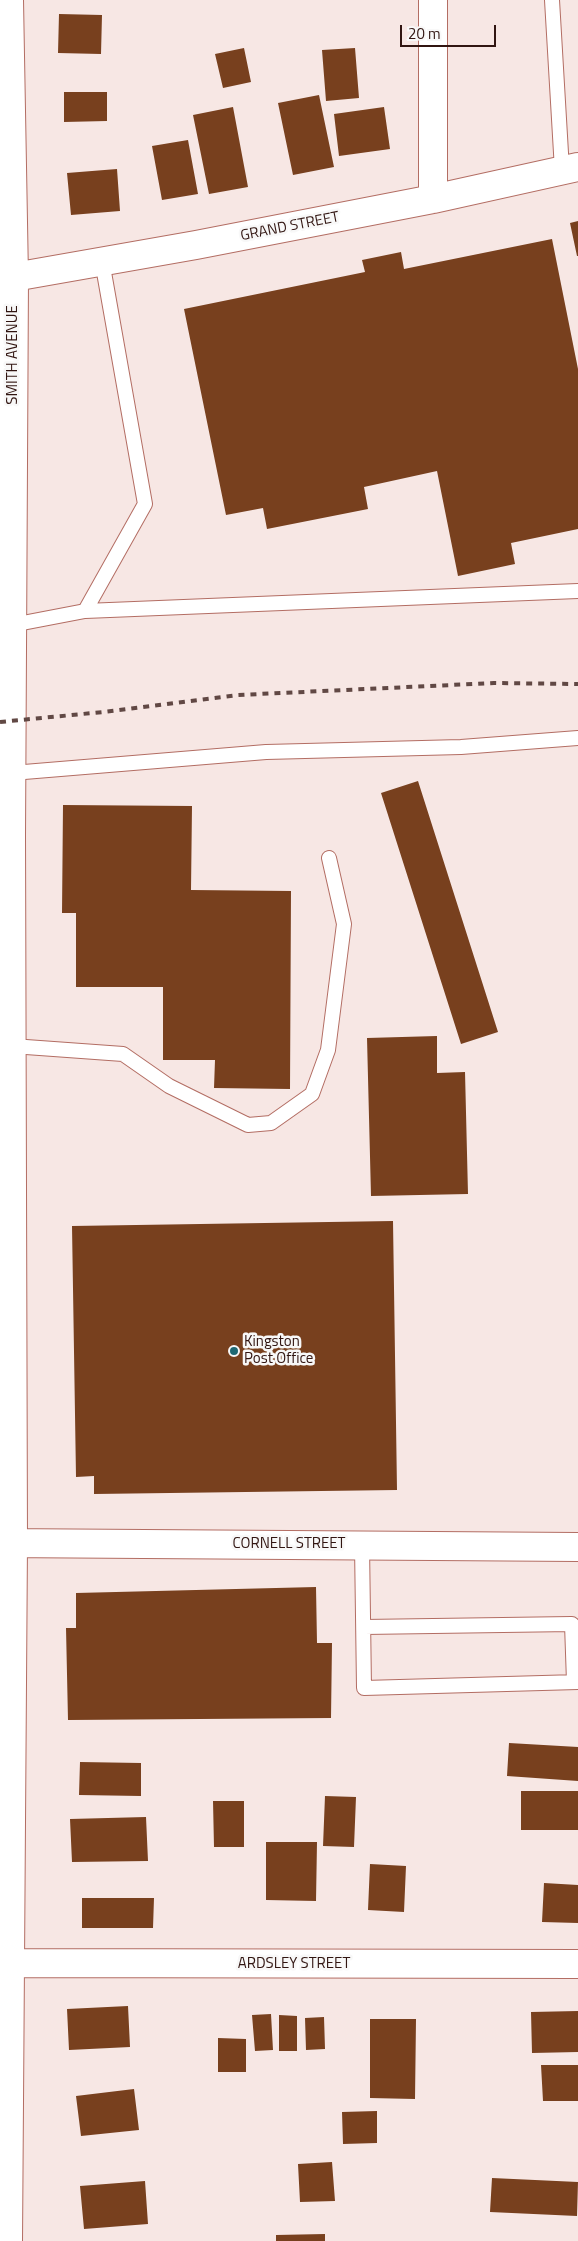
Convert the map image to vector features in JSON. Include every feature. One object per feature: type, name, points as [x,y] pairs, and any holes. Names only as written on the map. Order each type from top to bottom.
[{"type":"street","name":"SMITH AVENUE","points":[[8,2241],[10,1963],[6,1543],[12,1046],[6,835],[12,773],[7,277],[9,0]]},
{"type":"street","points":[[433,0],[433,199]]},
{"type":"street","name":"GRAND STREET","points":[[7,277],[102,262],[433,199],[570,168]]},
{"type":"street","name":"CORNELL STREET","points":[[6,1543],[578,1547]]},
{"type":"street","name":"ARDSLEY STREET","points":[[10,1963],[578,1964]]},
{"type":"lane","points":[[552,0],[570,168]]},
{"type":"lane","points":[[85,610],[146,504],[102,262]]},
{"type":"lane","points":[[12,625],[85,610],[578,590]]},
{"type":"lane","points":[[12,773],[266,752],[461,747],[578,738]]},
{"type":"lane","points":[[12,1046],[122,1054],[169,1086],[248,1125],[271,1123],[312,1094],[328,1050],[344,924],[329,858]]},
{"type":"lane","points":[[362,1545],[364,1688],[576,1682],[572,1624],[364,1627]]},
{"type":"building","points":[[59,14],[102,15],[101,54],[58,53]]},
{"type":"building","points":[[244,48],[251,82],[223,88],[215,54]]},
{"type":"building","points":[[355,48],[359,98],[326,101],[322,50]]},
{"type":"building","points":[[64,92],[107,92],[107,121],[64,122]]},
{"type":"building","points":[[319,95],[334,167],[293,175],[278,103]]},
{"type":"building","points":[[233,107],[248,187],[209,194],[193,115]]},
{"type":"building","points":[[384,107],[390,149],[339,156],[334,114]]},
{"type":"building","points":[[188,140],[198,194],[162,200],[152,146]]},
{"type":"building","points":[[117,169],[120,211],[71,215],[67,173]]},
{"type":"building","points":[[578,221],[578,256],[577,256],[570,223]]},
{"type":"building","points":[[552,239],[578,369],[578,529],[511,543],[515,564],[458,576],[437,471],[364,487],[368,509],[267,529],[263,508],[226,515],[184,309],[365,272],[362,260],[401,252],[404,269]]},
{"type":"building","points":[[418,781],[498,1032],[461,1044],[381,793]]},
{"type":"building","points":[[63,805],[192,806],[191,890],[291,891],[290,1089],[214,1088],[215,1060],[163,1060],[163,987],[76,987],[76,913],[62,913]]},
{"type":"building","points":[[437,1036],[437,1073],[465,1072],[468,1194],[371,1196],[367,1038]]},
{"type":"building","name":"Kingston Post Office","points":[[393,1221],[397,1490],[94,1494],[94,1476],[76,1477],[72,1226]]},
{"type":"building","points":[[316,1587],[317,1643],[332,1643],[331,1718],[68,1720],[66,1628],[76,1628],[76,1593]]},
{"type":"building","points":[[509,1743],[578,1747],[578,1781],[507,1776]]},
{"type":"building","points":[[80,1762],[141,1763],[141,1796],[79,1795]]},
{"type":"building","points":[[521,1791],[578,1791],[578,1830],[521,1830]]},
{"type":"building","points":[[325,1796],[356,1797],[354,1847],[323,1846]]},
{"type":"building","points":[[213,1801],[244,1801],[244,1847],[214,1847]]},
{"type":"building","points":[[146,1817],[148,1861],[72,1862],[70,1819]]},
{"type":"building","points":[[266,1842],[317,1842],[316,1901],[266,1900]]},
{"type":"building","points":[[370,1864],[406,1866],[404,1912],[368,1910]]},
{"type":"building","points":[[544,1883],[578,1885],[578,1923],[542,1922]]},
{"type":"building","points":[[82,1898],[154,1898],[153,1928],[82,1928]]},
{"type":"building","points":[[128,2006],[130,2047],[69,2050],[67,2009]]},
{"type":"building","points":[[578,2011],[578,2052],[532,2053],[531,2012]]},
{"type":"building","points":[[271,2014],[273,2050],[255,2051],[252,2015]]},
{"type":"building","points":[[279,2015],[297,2016],[297,2051],[279,2051]]},
{"type":"building","points":[[324,2017],[325,2049],[306,2050],[305,2018]]},
{"type":"building","points":[[370,2019],[416,2019],[415,2099],[370,2098]]},
{"type":"building","points":[[218,2038],[246,2039],[246,2072],[218,2072]]},
{"type":"building","points":[[541,2065],[578,2065],[578,2101],[543,2101]]},
{"type":"building","points":[[134,2089],[139,2130],[81,2136],[76,2096]]},
{"type":"building","points":[[377,2111],[377,2143],[343,2144],[342,2112]]},
{"type":"building","points":[[332,2162],[335,2201],[300,2202],[298,2164]]},
{"type":"building","points":[[492,2178],[578,2182],[577,2216],[490,2212]]},
{"type":"building","points":[[145,2181],[148,2224],[84,2229],[80,2186]]},
{"type":"building","points":[[325,2234],[325,2241],[276,2241],[276,2235]]},
{"type":"railway","points":[[0,722],[103,712],[238,695],[494,683],[578,684]]},
{"type":"place","name":"Kingston Post Office","points":[[234,1351]]}]
